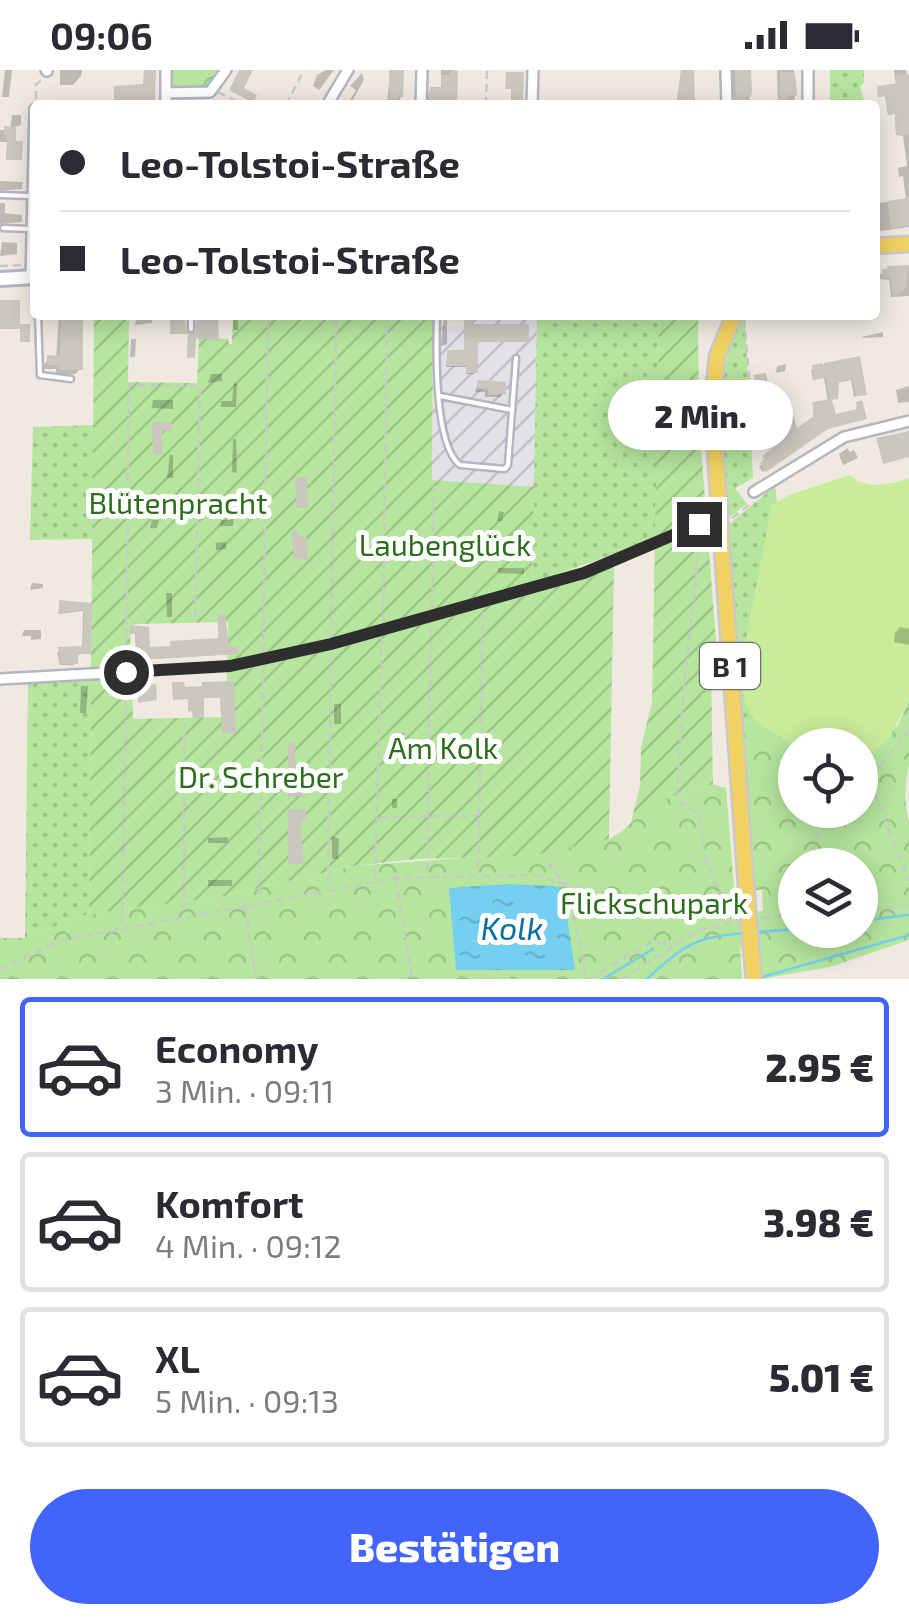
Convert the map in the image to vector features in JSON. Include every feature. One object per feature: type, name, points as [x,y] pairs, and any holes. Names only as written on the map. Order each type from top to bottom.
[{"type":"main road","points":[[880,246],[909,244]]},
{"type":"main road","points":[[0,278],[30,273]]},
{"type":"main road","name":"B 1","points":[[736,320],[717,356],[712,408],[754,979]]},
{"type":"street","points":[[166,70],[166,100]]},
{"type":"street","points":[[166,93],[214,90],[226,70]]},
{"type":"street","points":[[330,100],[348,70]]},
{"type":"street","points":[[422,70],[422,100]]},
{"type":"street","points":[[532,100],[533,70]]},
{"type":"street","points":[[726,70],[727,100]]},
{"type":"street","points":[[808,70],[808,100]]},
{"type":"street","points":[[754,492],[844,437],[909,421]]},
{"type":"street","points":[[0,679],[126,672]]},
{"type":"lane","points":[[0,196],[30,196]]},
{"type":"lane","points":[[3,228],[30,229]]},
{"type":"lane","points":[[38,320],[40,375],[71,379]]},
{"type":"lane","points":[[191,320],[191,329]]},
{"type":"lane","points":[[437,320],[440,396],[448,452],[460,465],[508,466],[516,358]]},
{"type":"lane","points":[[440,396],[512,410]]},
{"type":"lane","points":[[126,672],[230,666],[331,644],[613,562],[699,524]]},
{"type":"path","points":[[289,100],[304,70]]},
{"type":"path","points":[[486,100],[487,70]]},
{"type":"path","points":[[35,100],[36,84],[46,71]]},
{"type":"path","points":[[214,90],[234,100]]},
{"type":"path","points":[[0,266],[30,273]]},
{"type":"path","points":[[258,895],[268,320]]},
{"type":"path","points":[[328,884],[336,320]]},
{"type":"path","points":[[375,877],[387,320]]},
{"type":"path","points":[[742,320],[746,324],[750,387]]},
{"type":"path","points":[[122,923],[129,385],[200,386],[195,620]]},
{"type":"path","points":[[427,870],[434,486]]},
{"type":"path","points":[[730,520],[755,500],[754,492]]},
{"type":"path","points":[[699,524],[702,531],[677,792],[679,800],[699,815],[704,852],[729,921]]},
{"type":"path","points":[[478,867],[483,602]]},
{"type":"path","points":[[184,724],[184,910]]},
{"type":"path","points":[[878,769],[909,729]]},
{"type":"path","points":[[878,802],[909,880]]},
{"type":"path","points":[[378,817],[478,816]]},
{"type":"path","points":[[547,862],[566,885],[588,979],[649,944],[674,944]]},
{"type":"path","points":[[0,969],[58,941],[396,878],[536,875],[729,921]]},
{"type":"path","points":[[396,878],[412,979]]},
{"type":"path","points":[[244,905],[256,979]]},
{"type":"path","points":[[722,905],[747,914],[778,915]]},
{"type":"path","points":[[878,908],[909,905]]},
{"type":"path","points":[[622,979],[699,930],[747,914]]},
{"type":"path","points":[[477,979],[519,979]]},
{"type":"shaded area","points":[[464,320],[537,320],[534,487],[432,481],[433,327],[464,326]]},
{"type":"green space","points":[[170,70],[221,70],[207,89],[178,90],[170,84]]},
{"type":"green space","points":[[830,70],[864,70],[860,87],[864,100],[830,100]]},
{"type":"green space","points":[[94,320],[129,320],[128,382],[197,383],[199,338],[228,339],[232,344],[233,320],[433,320],[432,480],[534,487],[532,583],[357,632],[356,640],[614,566],[609,839],[530,856],[417,859],[353,866],[224,896],[89,914],[91,677],[132,676],[133,719],[226,717],[228,622],[130,626],[131,667],[91,669]]},
{"type":"green space","points":[[537,320],[659,320],[656,539],[532,583]]},
{"type":"green space","points":[[659,320],[698,320],[699,421],[716,642],[711,671],[713,784],[669,797],[631,822],[652,702]]},
{"type":"green space","points":[[741,320],[745,323],[753,478],[735,488],[747,504],[728,518],[720,469],[718,418],[725,367]]},
{"type":"green space","points":[[93,425],[94,539],[30,540],[33,427]]},
{"type":"green space","points":[[850,475],[870,484],[909,478],[909,699],[890,737],[878,748],[878,728],[778,728],[778,735],[755,721],[746,704],[741,684],[743,655],[772,505],[789,495]]},
{"type":"green space","points":[[775,486],[777,502],[772,506],[743,656],[741,684],[755,721],[740,722],[728,577],[728,525]]},
{"type":"green space","points":[[91,677],[89,914],[25,938],[28,681]]},
{"type":"green space","name":"Flickschupark","points":[[909,699],[905,793],[909,821],[909,940],[830,967],[760,979],[758,945],[740,947],[742,979],[0,979],[0,938],[25,938],[89,914],[224,896],[353,866],[530,853],[609,839],[645,810],[669,797],[713,784],[726,788],[736,913],[763,911],[762,890],[753,890],[740,722],[755,721],[778,735],[778,828],[878,828],[878,746],[898,725]]},
{"type":"water","name":"Kolk","points":[[555,886],[563,890],[575,970],[456,970],[449,888]]},
{"type":"building","points":[[144,70],[156,70],[155,100],[114,100],[114,86],[143,84]]},
{"type":"building","points":[[239,70],[253,70],[244,88],[257,95],[254,100],[229,90]]},
{"type":"building","points":[[389,70],[404,70],[403,97],[390,100]]},
{"type":"building","points":[[681,70],[694,70],[695,100],[677,100]]},
{"type":"building","points":[[735,70],[751,70],[751,97],[736,100]]},
{"type":"building","points":[[450,71],[458,71],[457,100],[429,100],[430,87],[441,87],[441,75],[450,75]]},
{"type":"building","points":[[506,72],[524,72],[523,100],[511,100],[511,89],[505,89]]},
{"type":"building","points":[[780,72],[794,72],[797,96],[779,100]]},
{"type":"building","points":[[909,74],[909,135],[901,136],[896,134],[895,114],[888,115],[886,96],[878,97],[877,86],[897,83],[896,75]]},
{"type":"building","points":[[4,126],[16,127],[16,141],[23,141],[22,160],[7,160]]},
{"type":"building","points":[[909,198],[909,226],[891,229],[887,201]]},
{"type":"building","points":[[909,265],[905,290],[893,296],[890,278],[882,277],[882,269]]},
{"type":"building","points":[[0,300],[20,300],[20,324],[30,324],[30,342],[20,342],[20,329],[0,329]]},
{"type":"building","points":[[61,320],[83,320],[83,370],[60,370],[60,365],[47,365],[47,355],[60,356]]},
{"type":"building","points":[[170,320],[185,320],[190,334],[196,331],[197,320],[218,320],[219,341],[196,338],[195,358],[187,357],[188,334],[170,334]]},
{"type":"building","points":[[464,320],[472,320],[472,324],[529,324],[529,342],[478,342],[478,373],[466,373],[466,366],[447,366],[447,350],[464,350]]},
{"type":"building","points":[[860,356],[867,395],[856,396],[853,379],[839,382],[838,399],[832,400],[836,414],[857,409],[856,402],[862,400],[867,419],[828,429],[766,472],[760,463],[764,460],[762,456],[787,437],[782,422],[773,423],[771,414],[792,410],[797,428],[814,416],[812,402],[830,399],[826,377],[814,379],[812,365],[824,366]]},
{"type":"building","points":[[766,373],[769,388],[763,394],[764,404],[756,405],[754,375]]},
{"type":"building","points":[[477,380],[506,382],[506,394],[488,395],[488,389],[478,389]]},
{"type":"building","points":[[152,422],[172,422],[172,431],[162,431],[162,454],[153,454]]},
{"type":"building","points":[[909,431],[909,457],[883,464],[876,438]]},
{"type":"building","points":[[295,477],[307,477],[308,507],[296,508]]},
{"type":"building","points":[[291,531],[307,537],[308,561],[294,557]]},
{"type":"building","points":[[59,600],[92,603],[91,654],[78,654],[78,664],[61,664],[58,647],[83,646],[84,610],[59,613]]},
{"type":"building","points":[[218,614],[225,614],[229,646],[238,646],[238,654],[137,660],[136,633],[130,633],[130,625],[149,627],[150,647],[170,646],[170,641],[218,638]]},
{"type":"building","points":[[234,681],[236,733],[222,733],[220,698],[204,698],[204,718],[193,718],[192,711],[188,712],[188,699],[173,700],[172,682],[184,682],[185,687]]},
{"type":"building","points":[[156,684],[157,700],[138,703],[137,685]]},
{"type":"building","points":[[288,742],[295,742],[295,764],[302,764],[303,796],[288,797]]},
{"type":"building","points":[[288,809],[306,809],[306,819],[301,819],[303,864],[288,864]]},
{"type":"waterway","points":[[878,919],[909,915]]},
{"type":"waterway","points":[[754,932],[778,930]]},
{"type":"waterway","points":[[647,979],[692,944],[746,933]]},
{"type":"waterway","points":[[762,977],[909,935]]},
{"type":"waterway","points":[[603,979],[653,949]]},
{"type":"route","points":[[126,672],[230,666],[331,644],[584,573],[699,524]]},
{"type":"park label","name":"Blütenpracht","points":[[178,502]]},
{"type":"park label","name":"Laubenglück","points":[[445,544]]},
{"type":"park label","name":"Am Kolk","points":[[443,747]]},
{"type":"park label","name":"Dr. Schreber","points":[[261,776]]}]
